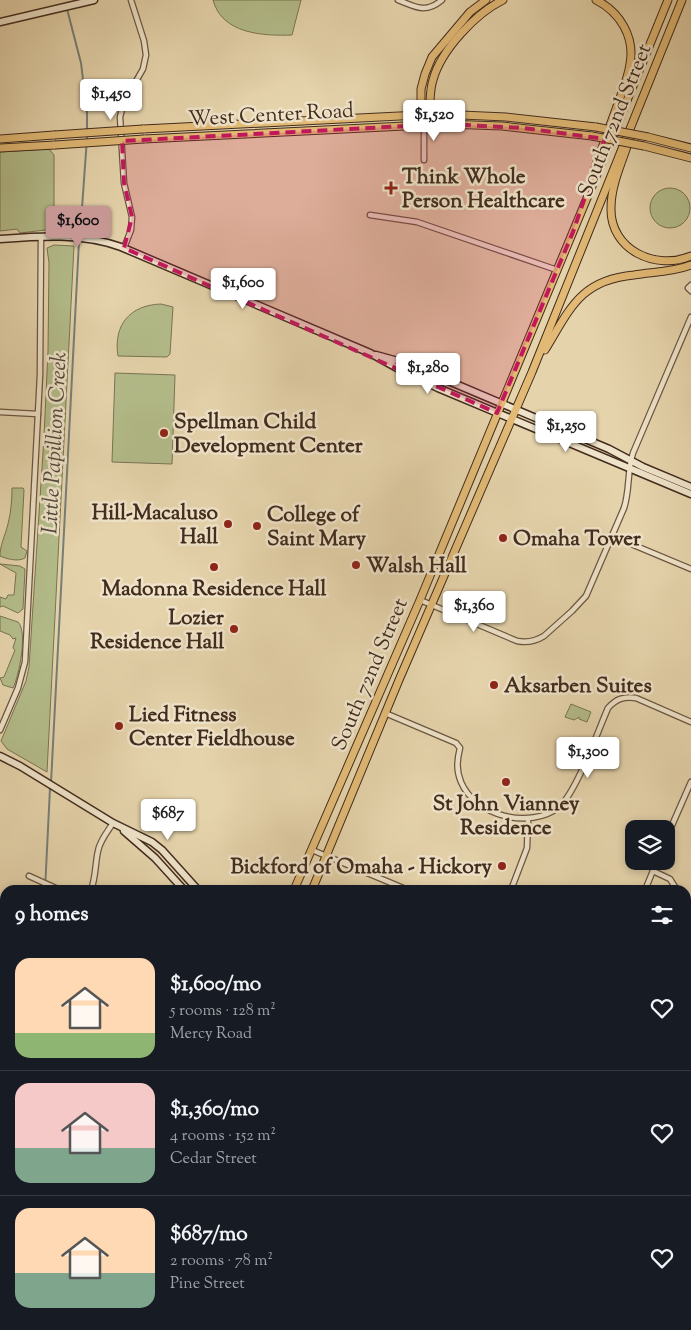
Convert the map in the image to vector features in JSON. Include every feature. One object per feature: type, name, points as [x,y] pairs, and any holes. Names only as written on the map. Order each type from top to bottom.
[{"type":"main road","points":[[0,22],[94,0]]},
{"type":"main road","points":[[424,124],[420,115],[422,87],[432,57],[470,12],[486,0]]},
{"type":"main road","points":[[424,124],[429,114],[432,83],[444,54],[480,15],[504,0]]},
{"type":"main road","points":[[573,232],[631,62],[630,43],[622,24],[610,9],[596,0]]},
{"type":"main road","name":"South 72nd Street","points":[[296,885],[420,600],[668,0]]},
{"type":"main road","name":"South 72nd Street","points":[[314,885],[532,372],[682,0]]},
{"type":"main road","points":[[653,71],[616,180],[611,203],[612,218],[621,239],[631,250],[644,258],[660,262],[670,262],[691,256]]},
{"type":"main road","name":"West Center Road","points":[[0,139],[143,129],[429,114],[506,116],[596,127],[691,148]]},
{"type":"main road","name":"West Center Road","points":[[0,148],[424,124],[502,126],[592,136],[644,146],[691,158]]},
{"type":"main road","points":[[0,240],[57,236],[101,241],[124,248],[370,353],[418,379],[512,419],[691,487]]},
{"type":"main road","points":[[532,372],[568,311],[587,291],[605,280],[678,269],[691,265]]},
{"type":"main road","points":[[370,353],[405,363],[515,410],[691,494]]},
{"type":"main road","points":[[0,756],[29,771],[113,823],[143,846],[179,885]]},
{"type":"main road","points":[[113,823],[152,842],[162,850],[194,885]]},
{"type":"street","points":[[124,248],[130,233],[132,217],[124,177],[120,117],[124,102],[143,68],[146,51],[131,0]]},
{"type":"street","points":[[398,0],[415,7],[428,8],[442,0]]},
{"type":"street","points":[[424,124],[424,160]]},
{"type":"street","points":[[370,215],[417,222],[557,270]]},
{"type":"street","points":[[0,730],[18,688],[25,662],[40,371],[41,237]]},
{"type":"street","points":[[420,600],[518,641],[531,642],[544,636],[583,600],[626,500],[630,464],[691,317]]},
{"type":"street","points":[[0,412],[38,414]]},
{"type":"street","points":[[612,536],[691,569]]},
{"type":"street","points":[[386,713],[456,743],[460,748],[457,766],[459,777],[471,798],[505,816],[522,819],[550,813],[567,799],[608,708],[620,698],[636,698],[691,722]]},
{"type":"street","points":[[674,820],[691,782]]},
{"type":"street","points":[[513,885],[527,848],[528,818]]},
{"type":"street","points":[[93,885],[100,843],[113,823]]},
{"type":"street","points":[[312,850],[396,885]]},
{"type":"street","points":[[647,885],[653,871],[670,879],[674,885]]},
{"type":"street","points":[[29,876],[49,885]]},
{"type":"highlighted area","points":[[445,124],[523,128],[605,139],[573,232],[497,413],[124,248],[132,217],[124,183],[122,141]]},
{"type":"green space","points":[[213,0],[301,0],[292,35],[269,35],[245,31],[234,26],[225,20]]},
{"type":"green space","points":[[49,149],[54,155],[54,229],[20,233],[17,229],[0,231],[0,152]]},
{"type":"green space","points":[[674,188],[681,191],[687,197],[690,208],[689,216],[681,225],[674,228],[666,228],[659,225],[651,216],[650,204],[653,197],[662,189]]},
{"type":"green space","points":[[54,245],[74,246],[47,772],[7,749],[1,741],[26,681],[29,667],[48,351],[49,263],[47,248]]},
{"type":"green space","points":[[161,304],[173,307],[170,354],[167,357],[118,356],[118,335],[126,319],[140,308]]},
{"type":"green space","points":[[115,373],[175,375],[172,464],[112,462]]},
{"type":"green space","points":[[12,488],[23,488],[24,490],[21,547],[27,551],[25,558],[19,560],[0,556],[10,515]]},
{"type":"green space","points":[[0,564],[20,566],[25,569],[23,609],[18,613],[3,606],[0,607],[0,597],[6,599],[8,595],[14,595],[16,573]]},
{"type":"green space","points":[[0,616],[18,622],[21,627],[20,664],[13,688],[3,685],[0,678],[4,677],[15,650],[13,648],[16,638],[13,639],[10,635],[0,631]]},
{"type":"green space","points":[[571,704],[591,712],[587,722],[579,719],[579,717],[574,720],[565,717]]},
{"type":"waterway","name":"Little Papillion Creek","points":[[67,9],[81,63],[87,113],[80,236]]},
{"type":"waterway","name":"Little Papillion Creek","points":[[51,783],[79,241]]},
{"type":"waterway","name":"Little Papillion Creek","points":[[45,885],[50,788]]},
{"type":"place","name":"Think Whole Person Healthcare","points":[[391,188]]},
{"type":"place","name":"Spellman Child Development Center","points":[[164,433]]},
{"type":"place","name":"Hill-Macaluso Hall","points":[[228,524]]},
{"type":"place","name":"College of Saint Mary","points":[[257,526]]},
{"type":"place","name":"Omaha Tower","points":[[503,538]]},
{"type":"place","name":"Walsh Hall","points":[[356,565]]},
{"type":"place","name":"Madonna Residence Hall","points":[[214,567]]},
{"type":"place","name":"Lozier Residence Hall","points":[[234,629]]},
{"type":"place","name":"Aksarben Suites","points":[[494,685]]},
{"type":"place","name":"Lied Fitness Center Fieldhouse","points":[[119,726]]},
{"type":"place","name":"St John Vianney Residence","points":[[506,782]]},
{"type":"place","name":"Bickford of Omaha - Hickory","points":[[502,866]]}]
